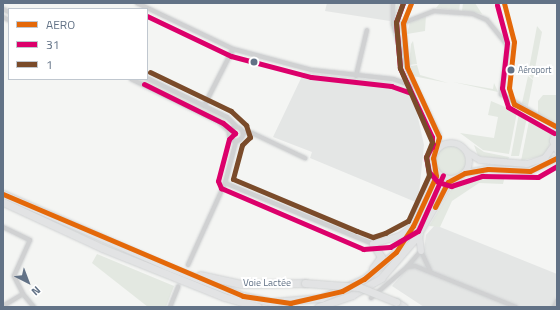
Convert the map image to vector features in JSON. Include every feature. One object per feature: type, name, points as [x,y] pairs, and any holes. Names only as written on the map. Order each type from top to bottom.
[{"type":"highway","points":[[3,194],[131,251],[210,284],[251,299],[283,303],[321,298],[357,283],[388,259],[413,226]]},
{"type":"highway","points":[[3,202],[16,210],[224,297],[258,307]]},
{"type":"highway","points":[[3,207],[16,210]]},
{"type":"highway","points":[[318,307],[352,296],[381,278],[419,234]]},
{"type":"highway","points":[[357,283],[381,257],[373,244]]},
{"type":"highway","name":"Voie Lactée","points":[[131,251],[141,251],[223,281],[254,285],[305,283],[359,287],[396,302],[404,307]]},
{"type":"highway","points":[[224,297],[240,307]]},
{"type":"main road","points":[[373,244],[400,236],[413,226],[437,172],[433,158],[439,147],[453,142],[480,160],[527,164],[545,158],[556,147],[557,129]]},
{"type":"main road","points":[[465,173],[470,160],[468,152]]},
{"type":"main road","points":[[421,250],[419,234],[452,179],[465,173],[488,169],[533,171],[557,158]]},
{"type":"main road","points":[[437,172],[452,179]]},
{"type":"street","points":[[137,3],[147,8]]},
{"type":"street","points":[[393,3],[393,24],[414,86],[439,135],[439,147]]},
{"type":"street","points":[[148,8],[233,49],[312,70],[414,86]]},
{"type":"street","points":[[407,67],[405,21],[434,11],[479,15],[502,35],[508,46],[500,94],[557,129]]},
{"type":"street","points":[[356,76],[367,30]]},
{"type":"street","points":[[204,106],[233,49]]},
{"type":"street","points":[[148,78],[227,117],[243,132],[252,133],[306,158]]},
{"type":"street","points":[[133,80],[219,122],[229,130]]},
{"type":"street","points":[[229,130],[236,126]]},
{"type":"street","points":[[229,130],[229,137],[236,141]]},
{"type":"street","points":[[188,265],[224,183],[236,141],[243,132]]},
{"type":"street","points":[[224,183],[373,244]]},
{"type":"street","points":[[3,227],[30,240],[14,276],[23,294],[34,307]]},
{"type":"street","points":[[371,298],[407,267],[421,250],[430,270]]},
{"type":"street","points":[[407,267],[430,270],[516,307]]},
{"type":"street","points":[[170,307],[178,287]]},
{"type":"street","points":[[3,306],[23,294]]},
{"type":"street","points":[[554,307],[557,301]]},
{"type":"shaded area","points":[[327,3],[395,3],[390,21],[325,11]]},
{"type":"shaded area","points":[[397,3],[402,3],[400,47],[395,13]]},
{"type":"shaded area","points":[[440,3],[460,3],[459,11],[436,8]]},
{"type":"shaded area","points":[[463,3],[475,3],[482,14],[462,11]]},
{"type":"shaded area","points":[[426,15],[425,31],[407,34],[410,22]]},
{"type":"shaded area","points":[[537,26],[542,32],[533,79],[528,74]]},
{"type":"shaded area","points":[[413,41],[417,64],[409,65],[411,44]]},
{"type":"shaded area","points":[[417,65],[420,75],[448,83],[413,76],[411,66]]},
{"type":"shaded area","points":[[304,72],[391,82],[406,88],[417,113],[424,145],[418,203],[310,158],[312,152],[273,137]]},
{"type":"shaded area","points":[[528,76],[533,80],[528,106],[522,103]]},
{"type":"shaded area","points":[[137,80],[147,80],[228,119],[223,122]]},
{"type":"shaded area","points":[[453,82],[493,89],[494,83],[498,92]]},
{"type":"shaded area","points":[[543,95],[557,95],[557,124],[538,114],[538,101]]},
{"type":"shaded area","points":[[491,101],[517,112],[509,154],[483,150],[460,133],[494,138],[498,117],[488,115]]},
{"type":"shaded area","points":[[519,113],[527,117],[519,156],[511,156]]},
{"type":"shaded area","points":[[530,116],[552,130],[549,148],[545,155],[521,161]]},
{"type":"shaded area","points":[[474,145],[484,152],[509,157],[508,160],[478,156]]},
{"type":"shaded area","points":[[451,146],[461,151],[466,161],[461,171],[451,176],[441,171],[436,161],[441,151]]},
{"type":"shaded area","points":[[505,176],[503,184],[479,183],[452,201],[440,227],[429,226],[452,188],[473,177]]},
{"type":"shaded area","points":[[435,225],[557,274],[557,307],[424,307],[392,286],[424,250],[426,235]]},
{"type":"shaded area","points":[[97,254],[174,286],[166,307],[148,307],[92,263]]},
{"type":"transit line","name":"31","points":[[403,3],[396,22],[400,68],[432,137],[432,147]]},
{"type":"transit line","name":"1","points":[[150,72],[231,111],[246,125],[250,137],[242,145],[233,179],[373,237],[385,233],[408,221],[429,175],[426,157],[432,142],[400,68],[396,22],[403,3]]},
{"type":"transit line","name":"AERO","points":[[3,194],[243,296],[290,303],[342,291],[364,279],[396,252],[413,226],[436,176],[433,158],[439,137],[407,67],[403,23],[411,3]]},
{"type":"transit line","name":"AERO","points":[[504,3],[514,42],[509,88],[514,104],[557,127]]},
{"type":"transit line","name":"31","points":[[497,5],[507,43],[502,88],[508,107],[554,133]]},
{"type":"transit line","name":"31","points":[[148,16],[231,56],[311,77],[391,86],[411,93]]},
{"type":"transit line","name":"31","points":[[144,84],[223,123],[235,133],[229,139],[218,181],[221,188],[363,249],[390,247],[418,231],[443,175]]},
{"type":"transit line","name":"31","points":[[433,144],[426,157],[429,172],[438,182],[451,186],[482,176],[538,177],[557,166]]},
{"type":"transit line","name":"AERO","points":[[435,207],[448,182],[465,173],[488,169],[530,171],[557,158]]},
{"type":"place","name":"Aéroport","points":[[511,70]]}]
